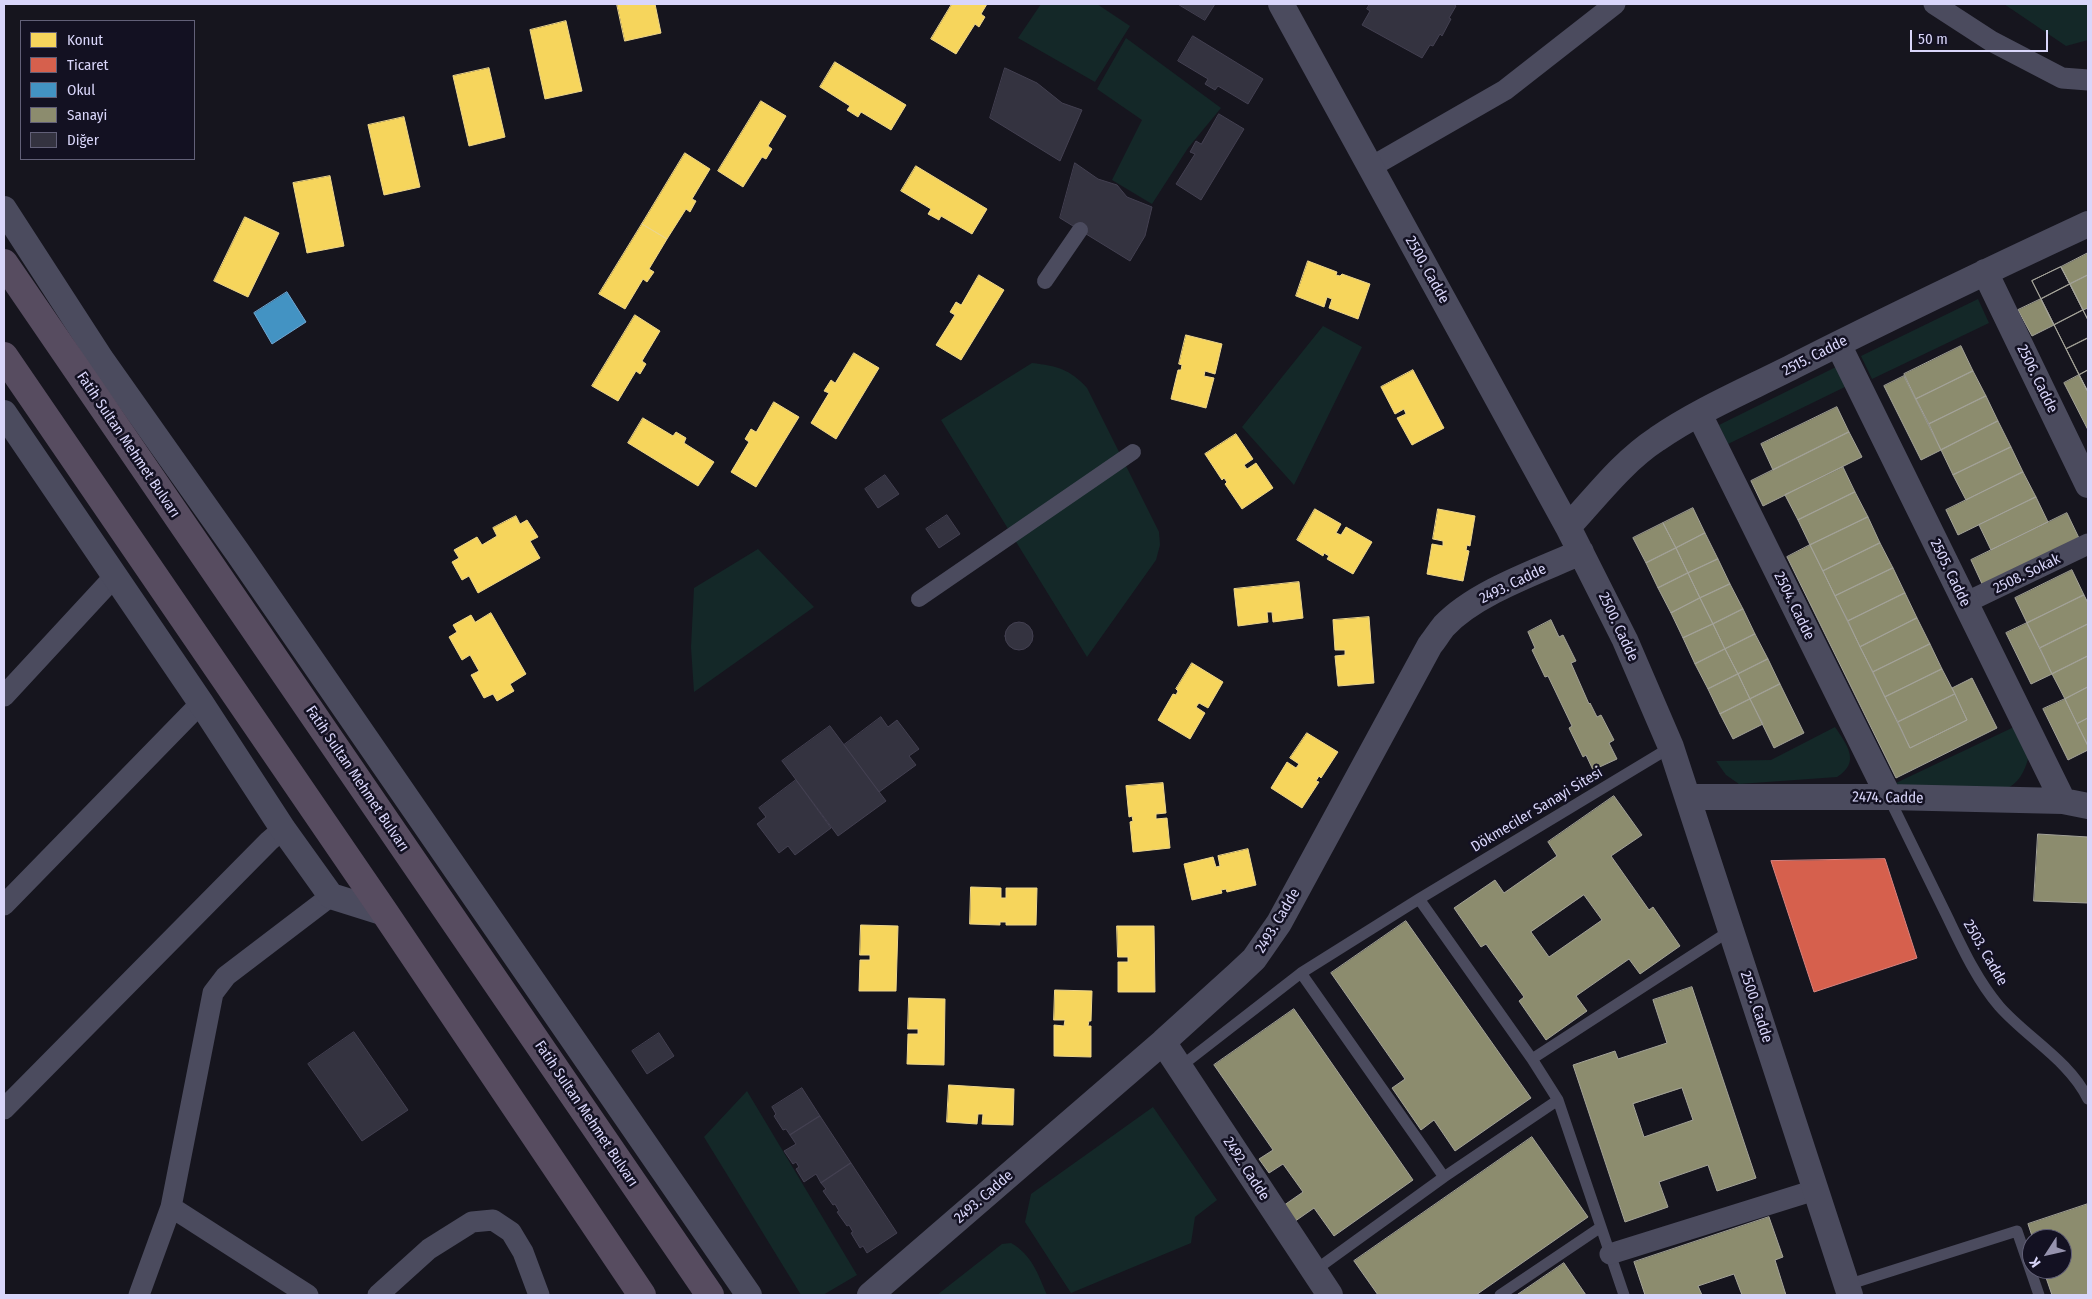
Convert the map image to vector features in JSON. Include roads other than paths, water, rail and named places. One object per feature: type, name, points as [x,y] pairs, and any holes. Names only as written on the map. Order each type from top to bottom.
[{"type":"highway","name":"Fatih Sultan Mehmet Bulvarı","points":[[4,264],[710,1295]]},
{"type":"highway","points":[[4,356],[385,913],[642,1295]]},
{"type":"street","name":"2500. Cadde","points":[[1281,4],[1582,552],[1625,640],[1671,747],[1849,1290]]},
{"type":"street","points":[[1371,167],[1505,90],[1615,4]]},
{"type":"street","points":[[1934,4],[1991,42],[2062,78],[2088,80]]},
{"type":"street","points":[[4,209],[100,358],[255,577],[749,1295]]},
{"type":"street","name":"2515. Cadde","points":[[1568,527],[1620,470],[1656,439],[1700,414],[1838,344],[2088,224]]},
{"type":"street","points":[[1045,281],[1080,230]]},
{"type":"street","name":"2506. Cadde","points":[[1985,272],[2088,485]]},
{"type":"street","name":"2505. Cadde","points":[[1838,344],[2063,802]]},
{"type":"street","points":[[4,413],[201,703],[283,829],[331,896],[385,913]]},
{"type":"street","name":"2504. Cadde","points":[[1700,414],[1888,797]]},
{"type":"street","points":[[919,599],[1133,452]]},
{"type":"street","name":"2508. Sokak","points":[[1965,603],[2088,544]]},
{"type":"street","name":"2493. Cadde","points":[[870,1295],[1163,1042],[1254,959],[1284,914],[1430,645],[1444,626],[1485,595],[1582,552]]},
{"type":"street","points":[[4,696],[115,576]]},
{"type":"street","points":[[4,905],[201,703]]},
{"type":"street","name":"2474. Cadde","points":[[1688,797],[1888,797],[2063,802],[2088,806]]},
{"type":"street","points":[[4,1109],[283,829]]},
{"type":"street","points":[[139,1295],[171,1207],[213,993],[226,976],[331,896]]},
{"type":"street","name":"2492. Cadde","points":[[1163,1042],[1330,1295]]},
{"type":"street","points":[[1610,1254],[1815,1190]]},
{"type":"street","points":[[171,1207],[308,1295]]},
{"type":"street","points":[[378,1295],[429,1249],[472,1222],[493,1220],[511,1232],[523,1252],[538,1295]]},
{"type":"lane","name":"Dökmeciler Sanayi Sitesi","points":[[1180,1067],[1301,973],[1419,899],[1671,747]]},
{"type":"lane","name":"2503. Cadde","points":[[1888,797],[1964,950],[1981,980],[1999,1006],[2066,1068],[2083,1088],[2088,1099]]},
{"type":"lane","points":[[1419,899],[1532,1059],[1558,1100],[1624,1295]]},
{"type":"lane","points":[[1532,1059],[1731,930]]},
{"type":"lane","points":[[1301,973],[1444,1177]]},
{"type":"lane","points":[[1313,1271],[1444,1177],[1558,1100]]},
{"type":"lane","points":[[1500,1295],[1601,1227]]},
{"type":"lane","points":[[1849,1290],[2017,1231],[2039,1295]]}]
